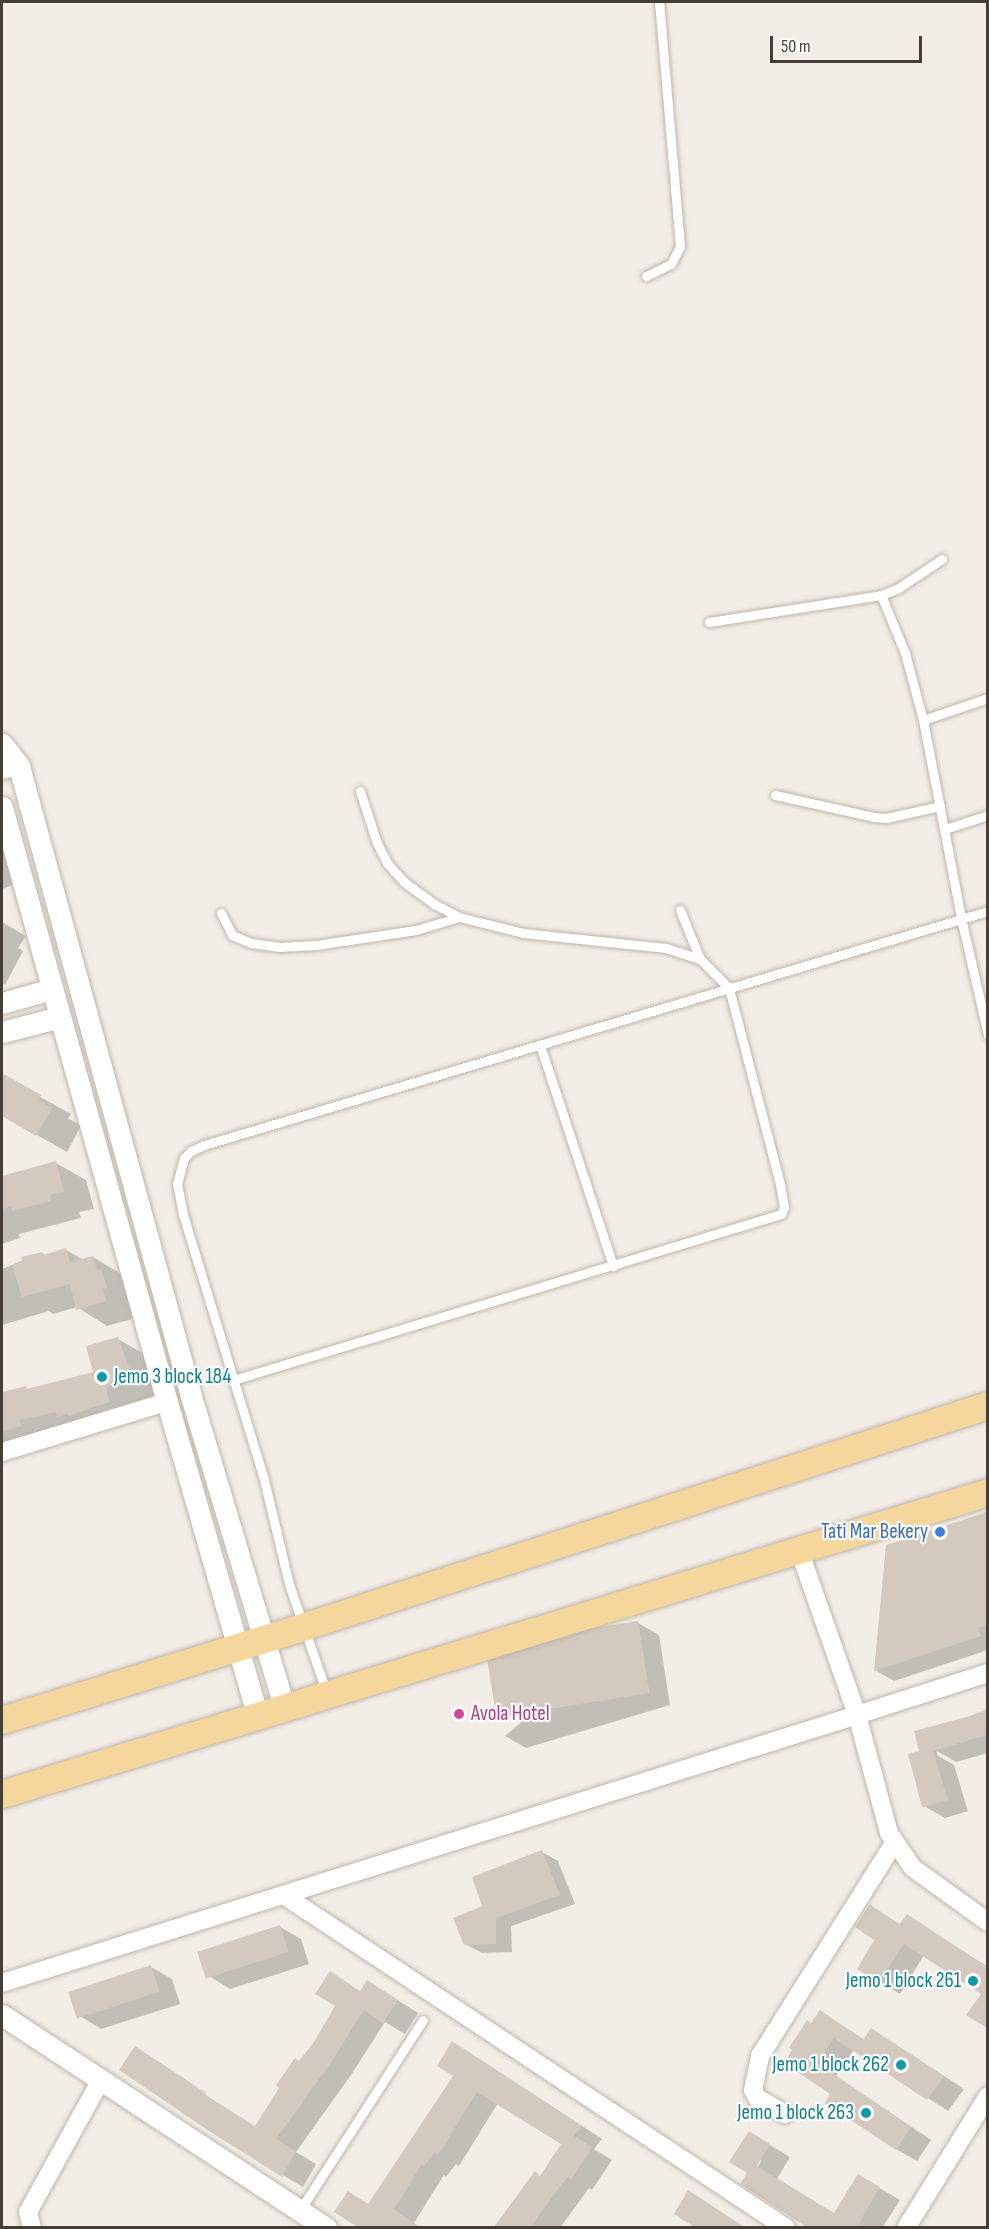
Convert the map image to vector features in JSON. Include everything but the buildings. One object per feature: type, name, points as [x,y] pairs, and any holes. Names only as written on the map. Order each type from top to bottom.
[{"type":"main road","points":[[2,1720],[305,1626],[987,1405]]},
{"type":"main road","points":[[2,1794],[328,1696],[987,1492]]},
{"type":"street","points":[[2,744],[191,1396],[250,1642],[258,1717]]},
{"type":"street","points":[[2,807],[167,1402],[250,1642],[285,1709]]},
{"type":"street","points":[[2,1003],[51,989]]},
{"type":"street","points":[[2,1032],[60,1017]]},
{"type":"street","points":[[2,1452],[167,1402]]},
{"type":"street","points":[[800,1550],[857,1715],[876,1794],[889,1833],[913,1868],[987,1922]]},
{"type":"street","points":[[2,1983],[285,1896],[987,1673]]},
{"type":"street","points":[[785,2114],[757,2098],[753,2090],[760,2056],[894,1842]]},
{"type":"street","points":[[285,1896],[786,2228]]},
{"type":"street","points":[[2,2015],[326,2228]]},
{"type":"street","points":[[32,2228],[28,2212],[101,2080]]},
{"type":"street","points":[[906,2228],[987,2096]]},
{"type":"lane","points":[[646,276],[671,264],[680,246],[659,2]]},
{"type":"lane","points":[[709,622],[881,595],[897,589],[942,559]]},
{"type":"lane","points":[[881,595],[905,653],[923,720],[961,918],[987,1035]]},
{"type":"lane","points":[[923,720],[987,698]]},
{"type":"lane","points":[[360,791],[377,843],[387,863],[419,893],[459,917],[523,933],[666,948],[700,959]]},
{"type":"lane","points":[[775,795],[886,818],[940,807]]},
{"type":"lane","points":[[945,829],[987,815]]},
{"type":"lane","points":[[233,1380],[781,1214],[784,1207],[729,988],[700,959],[680,910]]},
{"type":"lane","points":[[328,1696],[289,1584],[263,1476],[183,1214],[177,1184],[184,1158],[191,1150],[204,1145],[987,911]]},
{"type":"lane","points":[[221,913],[232,935],[251,943],[280,947],[316,945],[416,930],[459,917]]},
{"type":"lane","points":[[540,1045],[613,1266]]},
{"type":"lane","points":[[300,2210],[423,2020]]},
{"type":"place","name":"Jemo 3 block 184","points":[[102,1377]]},
{"type":"place","name":"Tati Mar Bekery","points":[[940,1532]]},
{"type":"place","name":"Avola Hotel","points":[[459,1714]]},
{"type":"place","name":"Jemo 1 block 261","points":[[973,1981]]},
{"type":"place","name":"Jemo 1 block 262","points":[[901,2065]]},
{"type":"place","name":"Jemo 1 block 263","points":[[866,2113]]}]
